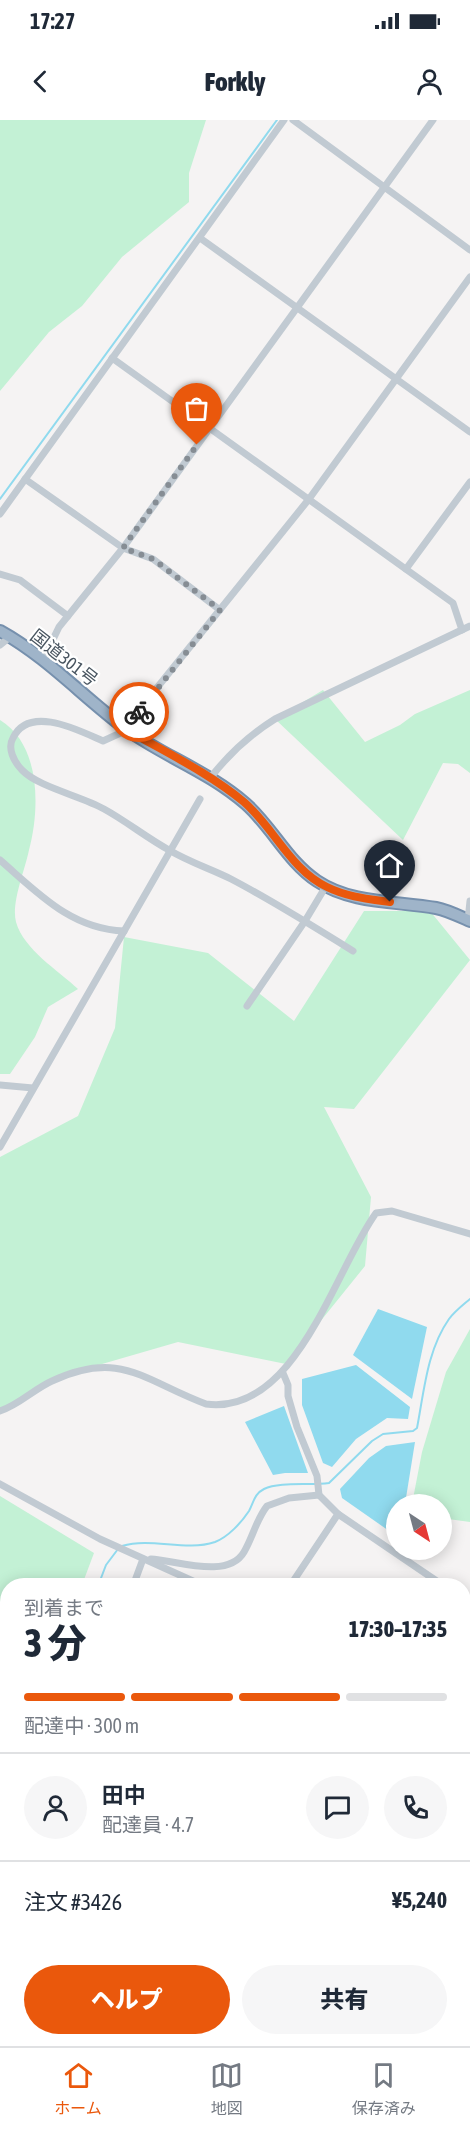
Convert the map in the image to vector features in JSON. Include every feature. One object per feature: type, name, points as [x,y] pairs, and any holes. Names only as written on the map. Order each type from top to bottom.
[{"type":"highway","name":"国道301号","points":[[5,634],[43,660],[127,730],[212,777],[259,816],[301,868],[326,886],[351,896],[438,909],[469,921]]},
{"type":"street","points":[[0,514],[284,120]]},
{"type":"street","points":[[293,120],[470,250]]},
{"type":"street","points":[[43,660],[59,627],[123,548],[433,120]]},
{"type":"street","points":[[200,238],[470,432]]},
{"type":"street","points":[[353,951],[231,879],[170,851],[103,808],[59,789],[35,782],[22,770],[10,749],[11,741],[15,733],[29,723],[40,721],[83,732],[103,741],[127,730],[156,689],[309,499],[470,277]]},
{"type":"street","points":[[112,358],[453,603],[462,630]]},
{"type":"street","points":[[25,479],[123,548],[153,559],[220,610]]},
{"type":"street","points":[[406,569],[470,482]]},
{"type":"street","points":[[0,574],[20,580],[68,616]]},
{"type":"street","points":[[212,777],[236,750],[258,730],[275,719],[470,626]]},
{"type":"street","points":[[0,645],[5,634]]},
{"type":"street","points":[[0,1147],[200,799]]},
{"type":"street","points":[[0,860],[38,894],[75,919],[102,930],[124,931]]},
{"type":"street","points":[[247,1006],[326,886]]},
{"type":"street","points":[[469,921],[470,902]]},
{"type":"street","points":[[0,1085],[33,1088]]},
{"type":"street","points":[[0,1411],[51,1381],[79,1370],[100,1367],[128,1370],[194,1400],[217,1406],[264,1390],[283,1373],[327,1303],[343,1268],[376,1213],[392,1211],[470,1234]]},
{"type":"street","points":[[283,1373],[288,1385],[288,1396],[297,1427],[317,1476],[319,1496],[338,1514],[432,1578]]},
{"type":"street","points":[[0,1484],[100,1539],[186,1578]]},
{"type":"street","points":[[143,1559],[198,1567],[230,1563],[242,1556],[267,1506],[290,1498],[319,1496]]},
{"type":"street","points":[[295,1578],[338,1514]]},
{"type":"street","points":[[136,1578],[143,1559]]},
{"type":"green space","points":[[0,120],[206,120],[189,173],[189,202],[122,257],[82,306],[49,332],[0,391]]},
{"type":"green space","points":[[323,690],[365,742],[400,725],[415,714],[470,690],[470,773],[458,764],[443,763],[403,840],[275,719]]},
{"type":"green space","points":[[0,720],[13,731],[23,745],[34,779],[33,834],[15,906],[16,922],[26,942],[42,959],[78,989],[48,1007],[35,1037],[10,1074],[0,1074]]},
{"type":"green space","points":[[364,911],[430,911],[470,960],[354,1109],[324,1107],[371,1197],[365,1266],[286,1364],[178,1342],[71,1373],[0,1413],[0,1157],[78,1116],[115,1028],[124,937],[208,953],[294,1021]]},
{"type":"green space","points":[[470,1329],[470,1522],[452,1520],[452,1494],[414,1494],[422,1452],[446,1372]]},
{"type":"green space","points":[[0,1496],[94,1553],[85,1578],[0,1578]]},
{"type":"water","points":[[378,1309],[427,1327],[412,1399],[353,1355]]},
{"type":"water","points":[[356,1365],[410,1407],[408,1419],[387,1418],[356,1439],[332,1467],[323,1463],[302,1405],[302,1379]]},
{"type":"water","points":[[284,1406],[308,1473],[273,1475],[245,1422]]},
{"type":"water","points":[[415,1442],[407,1494],[386,1494],[386,1529],[342,1498],[340,1489],[369,1458],[386,1446]]},
{"type":"waterway","points":[[0,499],[277,120]]},
{"type":"waterway","points":[[122,1546],[145,1543],[192,1546],[215,1542],[225,1537],[238,1525],[249,1511],[256,1496],[264,1489],[287,1484],[329,1483],[372,1441],[383,1434],[413,1431],[417,1428],[427,1372],[436,1344],[449,1319],[470,1299]]},
{"type":"waterway","points":[[101,1578],[106,1565],[118,1549]]},
{"type":"way so far","points":[[139,712],[220,610],[153,559],[123,548],[197,445]]},
{"type":"route","points":[[139,712],[127,730],[212,777],[244,802],[259,816],[301,868],[315,880],[351,896],[390,902]]}]
